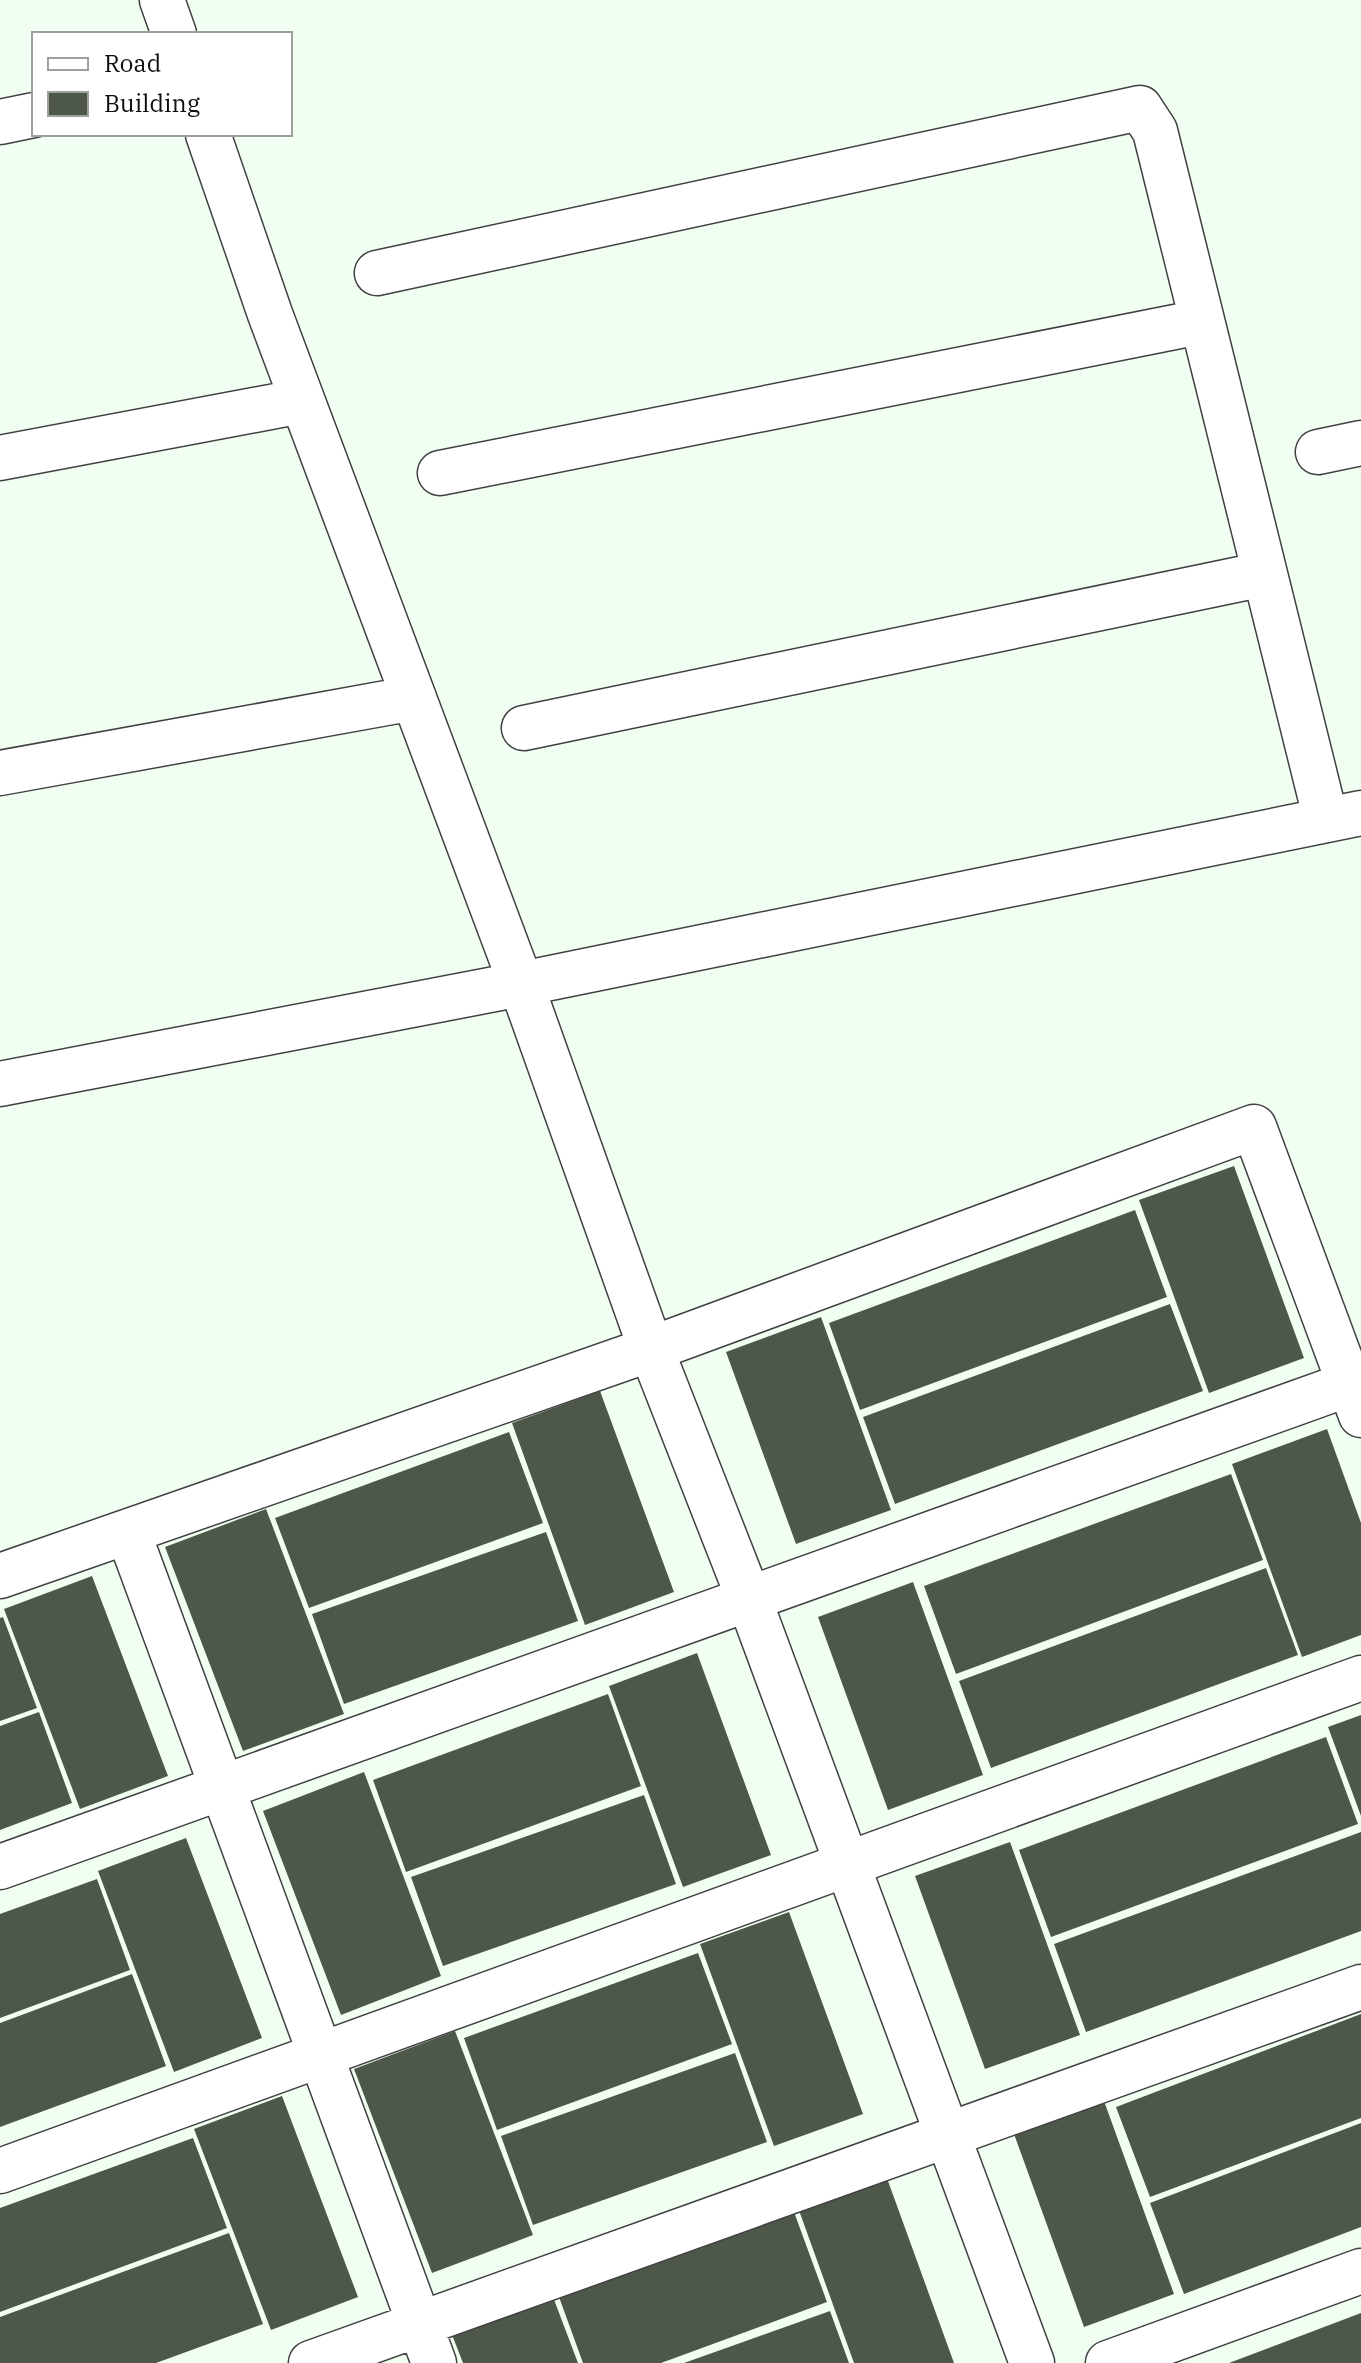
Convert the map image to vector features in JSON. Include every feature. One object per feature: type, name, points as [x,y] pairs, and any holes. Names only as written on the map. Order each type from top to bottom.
[{"type":"street","points":[[162,0],[173,32]]},
{"type":"street","points":[[0,1084],[521,984],[1344,817],[1264,574],[1155,131],[1140,108],[377,273]]},
{"type":"street","points":[[0,122],[32,115]]},
{"type":"street","points":[[209,136],[302,401],[521,984],[651,1349],[749,1599],[1032,2363]]},
{"type":"street","points":[[440,473],[1200,322]]},
{"type":"street","points":[[0,458],[302,401]]},
{"type":"street","points":[[1318,452],[1361,443]]},
{"type":"street","points":[[524,728],[1264,574]]},
{"type":"street","points":[[0,773],[414,698]]},
{"type":"street","points":[[0,1576],[651,1349],[1254,1127],[1355,1399],[749,1599],[0,1867]]},
{"type":"street","points":[[128,1532],[427,2344]]},
{"type":"street","points":[[0,2171],[1361,1678]]},
{"type":"street","points":[[311,2363],[427,2344],[948,2137],[1361,1987]]},
{"type":"street","points":[[1108,2363],[1361,2271]]},
{"type":"building","points":[[1234,1166],[1304,1358],[1209,1393],[1139,1200]]},
{"type":"building","points":[[1135,1210],[1167,1297],[860,1410],[829,1323]]},
{"type":"building","points":[[1170,1304],[1203,1391],[895,1504],[863,1417]]},
{"type":"building","points":[[821,1317],[891,1510],[796,1544],[726,1352]]},
{"type":"building","points":[[600,1391],[674,1592],[585,1625],[512,1423]]},
{"type":"building","points":[[1327,1429],[1361,1523],[1361,1635],[1302,1657],[1232,1464]]},
{"type":"building","points":[[509,1432],[543,1523],[309,1608],[275,1518]]},
{"type":"building","points":[[1231,1474],[1263,1560],[956,1674],[924,1586]]},
{"type":"building","points":[[266,1509],[344,1714],[243,1751],[165,1547]]},
{"type":"building","points":[[546,1532],[578,1621],[344,1704],[312,1614]]},
{"type":"building","points":[[1266,1568],[1298,1655],[991,1768],[959,1681]]},
{"type":"building","points":[[92,1576],[168,1776],[80,1809],[4,1609]]},
{"type":"building","points":[[913,1582],[983,1775],[888,1810],[818,1617]]},
{"type":"building","points":[[3,1617],[37,1708],[0,1721],[0,1618]]},
{"type":"building","points":[[697,1653],[771,1855],[683,1887],[609,1686]]},
{"type":"building","points":[[608,1694],[641,1786],[406,1872],[373,1780]]},
{"type":"building","points":[[39,1712],[72,1803],[0,1830],[0,1726]]},
{"type":"building","points":[[1361,1715],[1361,1816],[1328,1727]]},
{"type":"building","points":[[1326,1737],[1358,1824],[1051,1937],[1019,1850]]},
{"type":"building","points":[[364,1772],[441,1976],[341,2015],[263,1811]]},
{"type":"building","points":[[644,1795],[676,1884],[443,1966],[411,1877]]},
{"type":"building","points":[[1361,1832],[1361,1931],[1086,2032],[1054,1944]]},
{"type":"building","points":[[186,1838],[262,2038],[174,2072],[98,1871]]},
{"type":"building","points":[[1010,1842],[1080,2035],[985,2069],[915,1876]]},
{"type":"building","points":[[97,1879],[130,1970],[0,2018],[0,1914]]},
{"type":"building","points":[[789,1912],[863,2114],[774,2146],[700,1944]]},
{"type":"building","points":[[698,1953],[732,2044],[497,2130],[464,2038]]},
{"type":"building","points":[[132,1974],[166,2066],[0,2127],[0,2023]]},
{"type":"building","points":[[1361,2014],[1361,2118],[1150,2197],[1116,2107]]},
{"type":"building","points":[[455,2031],[533,2235],[432,2273],[354,2069]]},
{"type":"building","points":[[735,2053],[767,2142],[533,2225],[501,2136]]},
{"type":"building","points":[[282,2096],[358,2297],[271,2330],[194,2129]]},
{"type":"building","points":[[1104,2101],[1174,2294],[1084,2327],[1014,2134]]},
{"type":"building","points":[[1361,2123],[1361,2227],[1184,2294],[1150,2203]]},
{"type":"building","points":[[193,2138],[227,2228],[0,2312],[0,2208]]},
{"type":"building","points":[[884,2170],[954,2363],[854,2363],[796,2202]]},
{"type":"building","points":[[794,2212],[827,2302],[661,2363],[583,2363],[559,2297]]},
{"type":"building","points":[[229,2233],[263,2324],[156,2363],[0,2363],[0,2317]]},
{"type":"building","points":[[550,2289],[578,2363],[463,2363],[449,2327]]},
{"type":"building","points":[[830,2311],[849,2363],[684,2363]]},
{"type":"building","points":[[1361,2313],[1361,2363],[1229,2363]]}]
